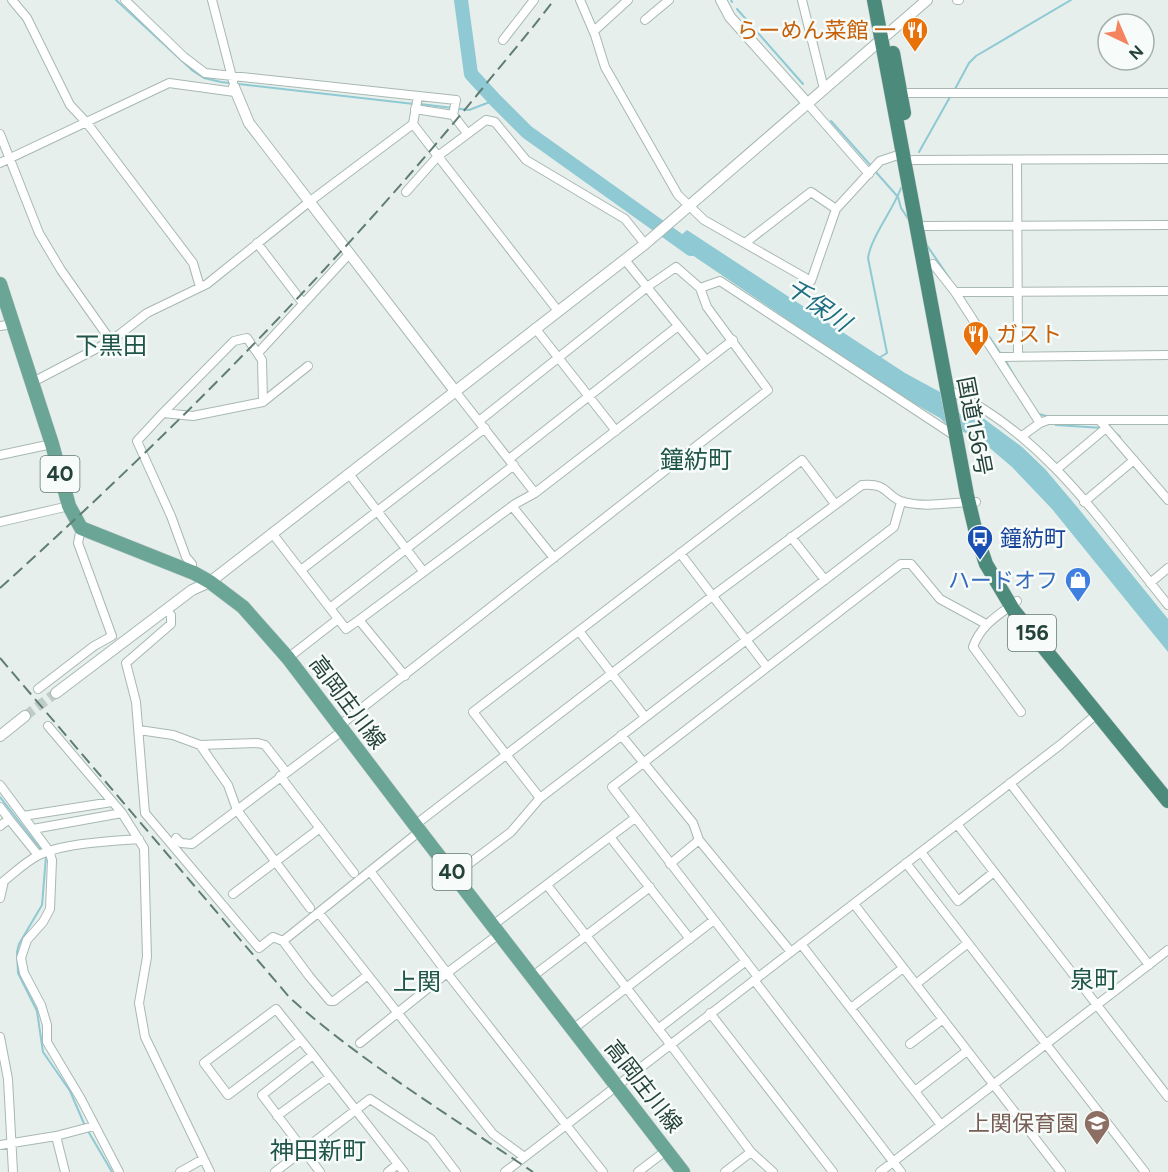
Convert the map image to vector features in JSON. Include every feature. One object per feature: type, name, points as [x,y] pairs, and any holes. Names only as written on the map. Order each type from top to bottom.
[{"type":"highway","name":"国道156号","points":[[874,0],[886,35],[900,93],[908,156],[953,394]]},
{"type":"highway","name":"国道156号","points":[[884,0],[887,76],[933,264],[958,434],[977,537],[986,564],[1097,714],[1168,801]]},
{"type":"highway","name":"国道156号","points":[[1014,603],[1168,787]]},
{"type":"main road","name":"40","points":[[0,284],[6,325],[31,383],[69,506],[81,528]]},
{"type":"main road","name":"高岡庄川線","points":[[81,528],[191,572],[210,582],[243,607],[288,658],[683,1172]]},
{"type":"street","points":[[12,0],[27,18],[70,105],[87,123],[192,263],[200,287]]},
{"type":"street","points":[[124,0],[195,67],[233,84]]},
{"type":"street","points":[[212,0],[233,84],[249,123],[535,493]]},
{"type":"street","points":[[503,40],[534,0]]},
{"type":"street","points":[[580,0],[594,31],[605,67],[678,195],[704,220],[811,280],[836,209],[880,161],[908,156],[1017,160],[1168,159]]},
{"type":"street","points":[[594,31],[628,0]]},
{"type":"street","points":[[645,20],[669,0]]},
{"type":"street","points":[[720,0],[730,17],[869,174]]},
{"type":"street","points":[[802,0],[824,89]]},
{"type":"street","points":[[56,693],[192,590],[210,582],[625,260],[927,0]]},
{"type":"street","points":[[0,164],[169,83],[233,84],[456,100],[453,115]]},
{"type":"street","points":[[900,93],[1168,93]]},
{"type":"street","points":[[31,383],[111,341],[147,313],[200,287],[413,123],[418,96]]},
{"type":"street","points":[[415,109],[453,115],[466,133]]},
{"type":"street","points":[[406,192],[438,156],[486,120],[495,122],[526,160],[625,219],[649,240]]},
{"type":"street","points":[[413,123],[558,311]]},
{"type":"street","points":[[0,134],[39,233],[61,270],[111,341]]},
{"type":"street","points":[[1017,160],[1018,356]]},
{"type":"street","points":[[745,243],[811,192],[836,209]]},
{"type":"street","points":[[925,226],[1168,225]]},
{"type":"street","points":[[257,243],[303,303]]},
{"type":"street","points":[[258,353],[350,253]]},
{"type":"street","points":[[625,260],[706,360]]},
{"type":"street","points":[[933,264],[955,292],[1041,423]]},
{"type":"street","points":[[176,838],[181,843],[192,844],[237,810],[768,390],[707,307],[700,288],[676,267],[647,287],[558,358],[377,512],[301,570]]},
{"type":"street","points":[[700,288],[720,281],[958,434]]},
{"type":"street","points":[[955,292],[1168,291]]},
{"type":"street","points":[[330,608],[511,462],[588,395],[678,326]]},
{"type":"street","points":[[535,328],[616,431]]},
{"type":"street","points":[[191,572],[192,564],[186,557],[171,516],[137,441],[234,341],[247,338],[262,360],[263,402]]},
{"type":"street","points":[[272,533],[346,629],[512,506],[535,493],[733,340]]},
{"type":"street","points":[[998,357],[1168,355]]},
{"type":"street","points":[[163,413],[193,416],[263,402],[308,366]]},
{"type":"street","points":[[953,394],[972,401],[1022,436],[1057,469],[1168,605]]},
{"type":"street","points":[[1022,436],[1048,420],[1168,420]]},
{"type":"street","points":[[1100,420],[1168,500]]},
{"type":"street","points":[[1057,469],[1106,428]]},
{"type":"street","points":[[0,455],[51,444]]},
{"type":"street","points":[[540,798],[473,712],[802,460],[835,504]]},
{"type":"street","points":[[1084,501],[1134,460]]},
{"type":"street","points":[[349,474],[423,571]]},
{"type":"street","points":[[283,941],[507,755],[711,597],[862,485],[874,484],[885,489],[901,502],[925,505],[972,502]]},
{"type":"street","points":[[1155,485],[1168,485]]},
{"type":"street","points":[[454,875],[511,832],[540,798],[894,527],[901,502]]},
{"type":"street","points":[[0,522],[69,506]]},
{"type":"street","points":[[512,506],[554,558]]},
{"type":"street","points":[[38,689],[94,646],[112,636],[78,543],[81,528]]},
{"type":"street","points":[[790,537],[825,580]]},
{"type":"street","points":[[680,553],[711,597],[766,666]]},
{"type":"street","points":[[901,1172],[756,978],[746,961],[612,787],[901,564],[911,564],[940,599],[986,624]]},
{"type":"street","points":[[1150,583],[1168,568]]},
{"type":"street","points":[[1014,603],[986,624],[977,635],[973,647],[1021,712]]},
{"type":"street","points":[[166,610],[171,615],[171,624],[126,663],[136,702],[145,813],[259,948],[273,937],[283,941],[330,1001],[334,1001],[368,975]]},
{"type":"street","points":[[288,658],[338,619]]},
{"type":"street","points":[[359,620],[405,676]]},
{"type":"street","points":[[579,631],[645,717]]},
{"type":"street","points":[[505,1172],[564,1124],[1060,745],[1097,714]]},
{"type":"street","points":[[0,736],[25,717]]},
{"type":"street","points":[[48,726],[122,813],[144,848],[147,957],[139,1003],[145,1037],[210,1172]]},
{"type":"street","points":[[139,730],[173,735],[200,746],[258,743],[265,745],[320,828],[354,873]]},
{"type":"street","points":[[621,735],[693,823],[699,840],[791,952]]},
{"type":"street","points":[[200,746],[228,785],[237,810],[310,908]]},
{"type":"street","points":[[1010,783],[1149,965]]},
{"type":"street","points":[[0,785],[49,851],[52,860],[50,909],[43,922],[27,940],[21,958],[24,973],[41,1005],[47,1025],[47,1042],[81,1099],[119,1172]]},
{"type":"street","points":[[23,816],[112,802]]},
{"type":"street","points":[[0,807],[38,855]]},
{"type":"street","points":[[33,829],[122,813]]},
{"type":"street","points":[[360,1043],[447,973],[547,885],[635,818]]},
{"type":"street","points":[[0,826],[9,819]]},
{"type":"street","points":[[957,824],[1168,1097]]},
{"type":"street","points":[[233,894],[320,828]]},
{"type":"street","points":[[610,837],[690,939]]},
{"type":"street","points":[[0,898],[2,883],[38,855],[85,844],[139,839]]},
{"type":"street","points":[[670,864],[699,840]]},
{"type":"street","points":[[921,852],[958,901],[994,872]]},
{"type":"street","points":[[906,863],[1145,1172]]},
{"type":"street","points":[[370,871],[603,1172]]},
{"type":"street","points":[[547,885],[751,1152],[773,1172]]},
{"type":"street","points":[[533,976],[650,887]]},
{"type":"street","points":[[854,904],[1061,1172]]},
{"type":"street","points":[[319,913],[493,1134],[523,1156]]},
{"type":"street","points":[[573,1029],[714,920]]},
{"type":"street","points":[[916,984],[968,943]]},
{"type":"street","points":[[801,944],[941,1125]]},
{"type":"street","points":[[880,1172],[1168,950]]},
{"type":"street","points":[[658,1029],[746,961]]},
{"type":"street","points":[[851,1008],[903,968]]},
{"type":"street","points":[[301,1040],[228,1095],[204,1063],[276,1009],[301,1040],[313,1055],[404,1172]]},
{"type":"street","points":[[710,1013],[833,1172]]},
{"type":"street","points":[[910,1044],[943,1019]]},
{"type":"street","points":[[0,1037],[8,1079],[13,1172]]},
{"type":"street","points":[[915,1090],[967,1051]]},
{"type":"street","points":[[313,1055],[262,1095],[320,1172]]},
{"type":"street","points":[[278,1116],[330,1077]]},
{"type":"street","points":[[275,1172],[370,1099],[431,1139],[456,1172]]},
{"type":"street","points":[[0,1145],[56,1136],[94,1126]]},
{"type":"street","points":[[56,1136],[64,1172]]},
{"type":"street","points":[[638,1172],[667,1150]]},
{"type":"street","points":[[725,1172],[751,1152]]},
{"type":"street","points":[[180,1172],[203,1159]]},
{"type":"street","points":[[388,1172],[398,1164]]},
{"type":"water","points":[[687,230],[905,373],[940,392],[946,424],[940,418],[894,392],[673,242]]},
{"type":"water","points":[[964,404],[1022,447],[1045,469],[1078,508],[1168,619],[1168,652],[1052,509],[1012,467],[985,444],[971,437]]},
{"type":"waterway","points":[[116,0],[193,71],[204,78],[221,82],[414,104]]},
{"type":"waterway","name":"千保川","points":[[461,0],[471,74],[495,100],[527,132],[691,249]]},
{"type":"waterway","points":[[955,89],[969,63],[976,56],[1071,0]]},
{"type":"waterway","points":[[737,9],[803,84]]},
{"type":"waterway","points":[[919,152],[950,97]]},
{"type":"waterway","points":[[420,104],[469,110],[495,100]]},
{"type":"waterway","points":[[831,121],[872,167]]},
{"type":"waterway","points":[[875,171],[898,197],[901,208],[909,220]]},
{"type":"waterway","points":[[879,358],[887,353],[868,258],[873,241],[901,188]]},
{"type":"waterway","points":[[926,244],[950,279]]},
{"type":"waterway","points":[[975,316],[1001,354]]},
{"type":"waterway","points":[[1004,358],[1016,379]]},
{"type":"waterway","name":"千保川","points":[[944,412],[984,436]]},
{"type":"waterway","points":[[1039,414],[1050,417]]},
{"type":"waterway","points":[[1053,422],[1056,425],[1103,428]]},
{"type":"waterway","points":[[1111,429],[1120,437]]},
{"type":"waterway","points":[[0,797],[42,851]]},
{"type":"waterway","points":[[46,856],[42,905],[19,944],[18,973],[37,1011],[43,1052],[70,1091],[85,1126]]},
{"type":"waterway","points":[[88,1131],[112,1172]]},
{"type":"tunnel","points":[[25,716],[56,693]]},
{"type":"railway","points":[[0,588],[126,471],[307,288],[422,161],[554,0]]},
{"type":"railway","points":[[0,658],[290,998],[347,1045],[533,1172]]},
{"type":"place","name":"らーめん菜館 一","points":[[915,53]]},
{"type":"place","name":"ガスト","points":[[976,357]]},
{"type":"place","name":"鐘紡町","points":[[980,561]]},
{"type":"place","name":"ハードオフ","points":[[1078,603]]},
{"type":"place","name":"上関保育園","points":[[1097,1146]]},
{"type":"district","name":"下黒田","points":[[111,346]]},
{"type":"district","name":"鐘紡町","points":[[696,460]]},
{"type":"district","name":"泉町","points":[[1094,980]]},
{"type":"district","name":"上関","points":[[417,982]]},
{"type":"district","name":"神田新町","points":[[318,1151]]}]
